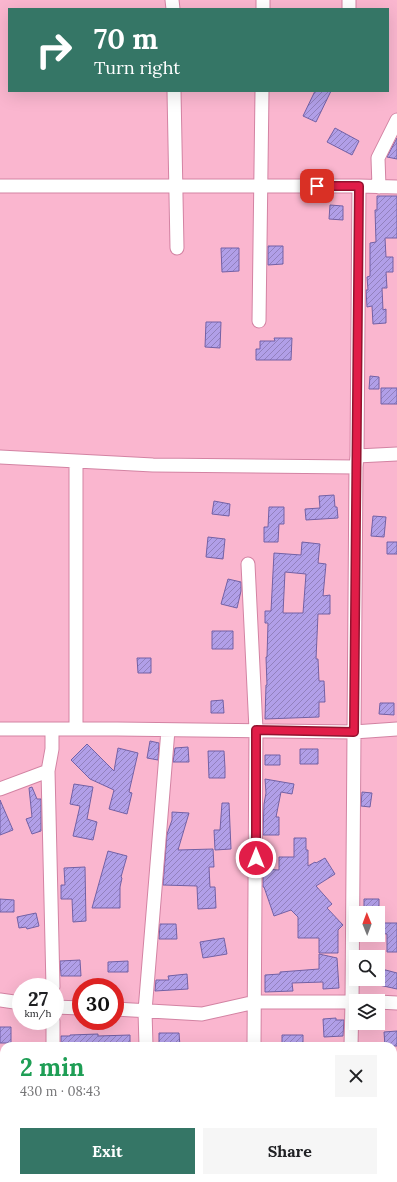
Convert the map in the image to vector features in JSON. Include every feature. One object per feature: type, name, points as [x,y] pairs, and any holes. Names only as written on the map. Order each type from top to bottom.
[{"type":"street","points":[[174,92],[177,248]]},
{"type":"street","points":[[260,321],[262,92]]},
{"type":"street","points":[[379,187],[378,158],[397,120]]},
{"type":"street","points":[[0,186],[397,187]]},
{"type":"street","points":[[354,994],[354,732],[359,186]]},
{"type":"street","points":[[0,457],[153,465],[356,461],[397,454]]},
{"type":"street","points":[[76,461],[76,730]]},
{"type":"street","points":[[248,564],[256,730],[254,1042]]},
{"type":"street","points":[[0,729],[354,732],[397,729]]},
{"type":"street","points":[[52,730],[52,749],[48,771],[53,978]]},
{"type":"street","points":[[146,1042],[145,1011],[168,730]]},
{"type":"street","points":[[0,789],[48,771]]},
{"type":"street","points":[[0,1000],[12,1002]]},
{"type":"street","points":[[124,1010],[202,1014],[255,1002],[349,1002]]},
{"type":"street","points":[[385,1002],[397,1003]]},
{"type":"street","points":[[53,1030],[53,1042]]},
{"type":"street","points":[[351,1042],[352,1030]]},
{"type":"building","points":[[315,92],[331,92],[316,122],[303,116]]},
{"type":"building","points":[[335,128],[359,141],[352,155],[327,142]]},
{"type":"building","points":[[397,138],[397,159],[387,157]]},
{"type":"building","points":[[377,196],[397,196],[397,238],[385,238],[386,257],[393,257],[393,272],[386,272],[387,288],[382,288],[383,310],[386,309],[386,323],[373,324],[372,306],[367,307],[366,290],[368,290],[367,277],[370,276],[370,243],[376,242],[375,210],[377,210]]},
{"type":"building","points":[[330,205],[343,206],[343,220],[329,219]]},
{"type":"building","points":[[268,246],[283,246],[283,264],[268,265]]},
{"type":"building","points":[[221,248],[239,248],[239,271],[222,272]]},
{"type":"building","points":[[206,322],[221,322],[220,348],[205,347]]},
{"type":"building","points":[[274,338],[292,338],[291,360],[256,360],[256,349],[260,349],[260,341],[275,341]]},
{"type":"building","points":[[370,376],[379,377],[379,389],[369,389]]},
{"type":"building","points":[[381,388],[397,388],[397,404],[381,404]]},
{"type":"building","points":[[334,495],[338,518],[306,520],[305,509],[320,508],[319,496]]},
{"type":"building","points":[[214,501],[230,504],[229,516],[212,514]]},
{"type":"building","points":[[269,507],[284,507],[284,524],[279,524],[278,542],[264,542],[264,527],[268,527]]},
{"type":"building","points":[[373,516],[386,517],[384,537],[371,536]]},
{"type":"building","points":[[208,537],[225,539],[223,559],[206,557]]},
{"type":"building","points":[[302,542],[320,544],[318,563],[326,564],[323,596],[330,595],[330,614],[318,614],[316,659],[318,659],[319,681],[324,681],[325,702],[319,702],[319,717],[265,719],[268,623],[265,623],[265,611],[271,611],[274,553],[301,555]],"holes":[[[285,572],[306,574],[303,613],[283,613]]]},
{"type":"building","points":[[387,542],[397,542],[397,554],[387,554]]},
{"type":"building","points":[[228,579],[241,582],[241,591],[237,608],[221,604]]},
{"type":"building","points":[[212,631],[233,631],[233,649],[212,649]]},
{"type":"building","points":[[137,658],[151,658],[151,673],[138,673]]},
{"type":"building","points":[[223,700],[224,713],[211,713],[211,701]]},
{"type":"building","points":[[380,703],[394,703],[394,715],[379,714]]},
{"type":"building","points":[[150,741],[159,743],[158,760],[147,758]]},
{"type":"building","points":[[87,744],[114,771],[118,748],[138,753],[129,792],[132,793],[127,814],[109,809],[114,790],[90,779],[71,760]]},
{"type":"building","points":[[188,747],[189,762],[173,762],[175,748]]},
{"type":"building","points":[[300,749],[318,749],[318,764],[300,764]]},
{"type":"building","points":[[208,751],[224,751],[225,778],[209,778]]},
{"type":"building","points":[[265,755],[280,755],[280,765],[265,765]]},
{"type":"building","points":[[265,779],[294,784],[292,794],[281,792],[276,817],[279,817],[279,835],[263,835],[264,804],[266,793]]},
{"type":"building","points":[[74,784],[93,787],[87,819],[97,822],[93,840],[73,836],[80,806],[70,804]]},
{"type":"building","points":[[32,787],[37,799],[41,799],[41,831],[32,834],[26,819],[32,817],[29,788]]},
{"type":"building","points":[[362,792],[372,793],[370,807],[361,806]]},
{"type":"building","points":[[0,800],[13,830],[0,835]]},
{"type":"building","points":[[222,803],[229,803],[231,849],[215,850],[214,830],[220,830]]},
{"type":"building","points":[[172,812],[189,813],[178,850],[213,849],[214,867],[209,867],[210,887],[215,887],[216,908],[198,909],[197,886],[163,885],[167,834],[172,820]]},
{"type":"building","points":[[294,838],[306,838],[308,866],[325,858],[335,874],[316,886],[332,904],[327,908],[343,925],[338,930],[338,953],[319,953],[319,938],[298,938],[298,917],[291,910],[274,916],[263,887],[263,869],[279,870],[279,857],[294,857]]},
{"type":"building","points":[[108,851],[127,856],[121,877],[120,908],[92,908]]},
{"type":"building","points":[[85,867],[86,921],[73,922],[72,899],[61,899],[61,885],[65,885],[64,868]]},
{"type":"building","points":[[0,899],[14,900],[14,912],[0,912]]},
{"type":"building","points":[[364,899],[379,899],[379,906],[364,906]]},
{"type":"building","points":[[36,913],[39,926],[27,929],[26,927],[19,928],[17,917]]},
{"type":"building","points":[[385,923],[397,923],[397,952],[387,952],[387,934],[385,934]]},
{"type":"building","points":[[160,924],[176,924],[177,939],[159,939]]},
{"type":"building","points":[[224,938],[227,954],[203,958],[200,942]]},
{"type":"building","points":[[319,954],[337,958],[339,988],[323,989],[323,982],[292,983],[293,991],[265,992],[265,975],[280,974],[280,972],[319,969]]},
{"type":"building","points":[[80,960],[81,976],[61,976],[60,961]]},
{"type":"building","points":[[128,961],[128,972],[108,972],[108,962]]},
{"type":"building","points":[[385,970],[397,973],[397,989],[384,986],[385,986]]},
{"type":"building","points":[[187,974],[188,989],[155,991],[156,980],[169,980],[168,976]]},
{"type":"building","points":[[336,1018],[336,1020],[344,1020],[343,1036],[324,1037],[323,1019]]},
{"type":"building","points":[[0,1027],[11,1027],[11,1042],[0,1042]]},
{"type":"building","points":[[397,1031],[397,1042],[385,1042],[384,1032]]},
{"type":"building","points":[[159,1033],[179,1033],[180,1042],[159,1042]]},
{"type":"building","points":[[130,1035],[130,1042],[61,1042],[61,1036]]},
{"type":"building","points":[[282,1035],[303,1035],[303,1042],[282,1042]]},
{"type":"route","points":[[256,858],[256,730],[354,732],[359,186],[317,186]]}]
